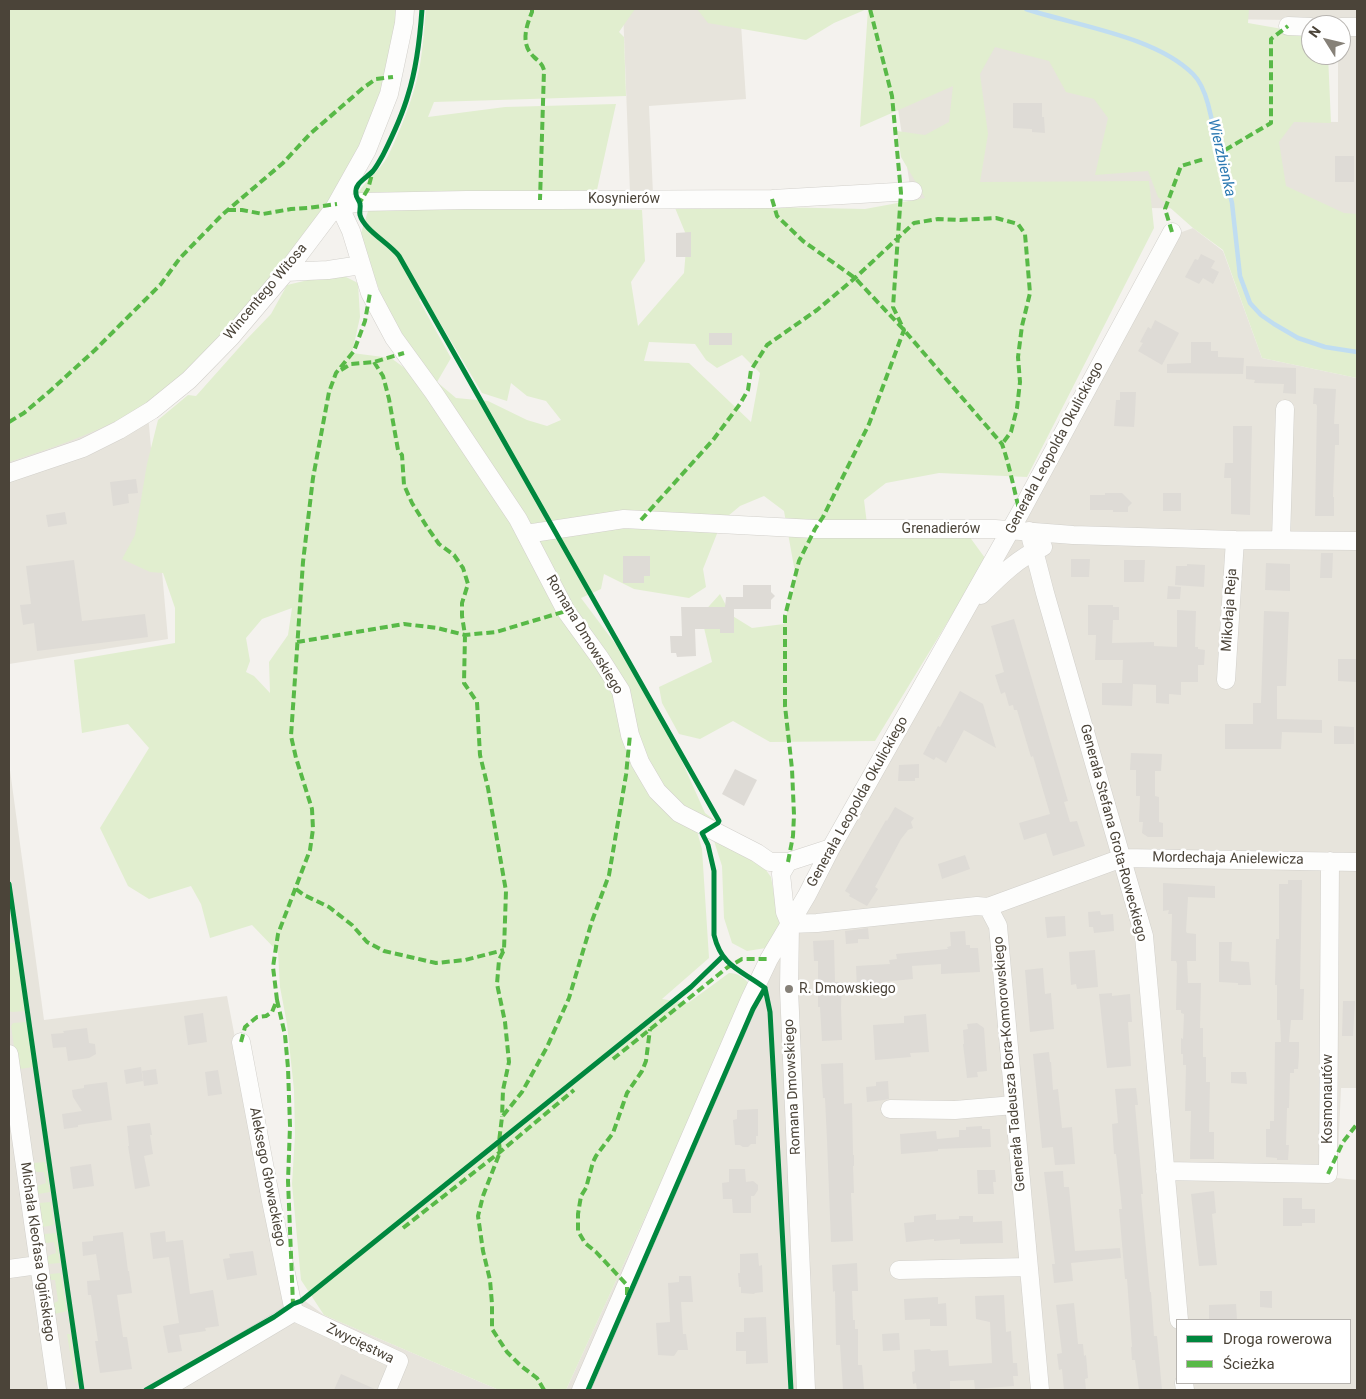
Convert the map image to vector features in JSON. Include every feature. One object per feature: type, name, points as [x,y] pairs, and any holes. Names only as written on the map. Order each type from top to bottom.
[{"type":"street","name":"Wincentego Witosa","points":[[9,473],[83,448],[119,430],[152,410],[189,380],[231,337],[286,272],[335,207],[366,150],[389,94],[404,23],[405,9]]},
{"type":"street","points":[[1288,26],[1301,27]]},
{"type":"street","name":"Kosynierów","points":[[335,207],[361,202],[772,199],[913,192]]},
{"type":"street","name":"Romana Dmowskiego","points":[[335,207],[344,216],[351,231],[370,293],[394,338],[434,393],[518,519],[566,611],[621,691],[630,735],[640,762],[656,790],[679,813],[757,853],[770,862],[788,862]]},
{"type":"street","name":"Generała Leopolda Okulickiego","points":[[581,1390],[769,959],[1010,530],[1172,232]]},
{"type":"street","points":[[286,272],[328,270],[361,265]]},
{"type":"street","points":[[1282,539],[1285,408]]},
{"type":"street","name":"Grenadierów","points":[[526,534],[624,519],[816,529],[1010,530],[1073,536],[1357,541]]},
{"type":"street","name":"Generała Stefana Grota-Roweckiego","points":[[1029,531],[1144,936],[1179,1319]]},
{"type":"street","points":[[966,609],[1003,573],[1034,550],[1073,536]]},
{"type":"street","name":"Mikołaja Reja","points":[[1226,680],[1235,540]]},
{"type":"street","points":[[788,862],[831,848]]},
{"type":"street","name":"Mordechaja Anielewicza","points":[[988,908],[1122,858],[1357,862]]},
{"type":"street","name":"Kosmonautów","points":[[1165,1171],[1328,1174],[1330,861]]},
{"type":"street","name":"Romana Dmowskiego","points":[[788,862],[781,874],[785,912],[790,924],[789,989],[806,1390]]},
{"type":"street","points":[[790,924],[977,906],[988,908]]},
{"type":"street","name":"Generała Tadeusza Bora-Komorowskiego","points":[[988,908],[998,926],[1040,1390]]},
{"type":"street","name":"Aleksego Głowackiego","points":[[241,1042],[294,1312]]},
{"type":"street","name":"Michała Kleofasa Ogińskiego","points":[[9,1054],[56,1390]]},
{"type":"street","points":[[890,1109],[955,1110],[1014,1105]]},
{"type":"street","points":[[9,1269],[38,1265]]},
{"type":"street","points":[[899,1270],[1028,1267]]},
{"type":"street","points":[[163,1390],[294,1312]]},
{"type":"street","name":"Zwycięstwa","points":[[294,1312],[399,1361],[387,1390]]},
{"type":"shaded area","points":[[623,9],[740,9],[746,99],[649,106],[653,194],[630,193]]},
{"type":"shaded area","points":[[998,9],[1226,209],[913,205],[895,90]]},
{"type":"shaded area","points":[[1219,9],[1357,9],[1357,21],[1351,21],[1351,15],[1301,15],[1301,20],[1220,19]]},
{"type":"shaded area","points":[[1351,35],[1357,35],[1357,216],[1241,211],[1223,120],[1338,122],[1338,65],[1351,65]]},
{"type":"shaded area","points":[[1193,228],[1223,251],[1262,358],[1357,378],[1357,1088],[1341,1088],[1337,1178],[1357,1180],[1357,1390],[566,1390],[733,1025],[1160,240]]},
{"type":"shaded area","points":[[146,392],[168,639],[9,664],[9,448]]},
{"type":"shaded area","points":[[9,763],[44,1020],[227,996],[282,1284],[324,1315],[499,1390],[9,1390]]},
{"type":"green space","points":[[9,9],[397,9],[391,55],[379,100],[361,143],[338,185],[312,226],[253,300],[188,370],[151,402],[114,422],[84,435],[9,462]]},
{"type":"green space","points":[[426,9],[635,9],[619,32],[624,37],[626,96],[434,102],[428,117],[505,107],[616,104],[593,208],[642,210],[645,261],[631,282],[638,326],[684,273],[687,237],[673,203],[865,209],[925,198],[901,157],[897,131],[925,135],[949,122],[953,86],[860,127],[868,9],[1249,9],[1248,23],[1301,32],[1301,65],[1328,65],[1331,123],[1294,122],[1279,142],[1286,186],[1344,213],[1357,214],[1357,378],[1262,358],[1223,250],[1193,228],[1158,197],[1148,171],[1095,175],[1108,118],[1094,99],[1066,92],[1049,61],[995,47],[980,74],[988,134],[980,182],[1149,181],[1154,228],[1027,477],[939,473],[886,483],[864,500],[867,524],[969,536],[985,558],[875,741],[770,742],[733,721],[700,739],[679,734],[662,703],[659,687],[712,662],[701,615],[720,594],[731,615],[752,628],[784,624],[796,578],[784,511],[764,496],[740,506],[722,521],[703,569],[706,587],[689,598],[634,589],[604,574],[601,589],[581,598],[623,654],[676,748],[705,813],[746,843],[771,877],[780,928],[766,948],[747,951],[732,943],[724,918],[722,866],[708,822],[693,817],[702,849],[709,958],[662,999],[688,1003],[729,973],[740,976],[748,983],[733,1025],[566,1390],[499,1390],[324,1315],[301,1280],[292,1184],[295,1135],[294,1090],[287,1024],[280,987],[278,952],[252,925],[210,938],[201,904],[191,886],[149,899],[128,886],[100,828],[149,748],[128,724],[82,733],[74,660],[175,643],[175,608],[163,573],[150,572],[122,559],[135,535],[147,464],[158,420],[188,395],[196,396],[271,314],[287,285],[338,273],[358,283],[360,317],[352,353],[391,358],[421,380],[407,343],[383,300],[365,252],[361,233],[369,208],[355,198],[388,156],[402,125],[419,70]],"holes":[[[424,296],[482,393],[507,401],[511,383],[527,396],[546,401],[561,420],[547,426],[527,420],[488,401],[456,398],[437,382],[451,358],[419,300]],[[649,342],[695,344],[706,360],[717,368],[742,355],[760,373],[751,422],[689,363],[644,361]],[[292,608],[288,635],[269,662],[270,693],[254,676],[246,672],[250,661],[246,638],[262,619]]]},
{"type":"green space","points":[[697,9],[867,9],[834,23],[806,40],[708,23]]},
{"type":"green space","points":[[9,943],[15,943],[25,1011],[9,1011]]},
{"type":"green space","points":[[26,1022],[33,1067],[20,1069],[17,1067],[11,1026],[13,1023]]},
{"type":"green space","points":[[45,1162],[50,1192],[38,1194],[37,1186],[46,1183],[44,1172],[38,1172],[32,1167],[34,1163]]},
{"type":"green space","points":[[51,1202],[54,1225],[43,1227],[39,1224],[39,1203]]},
{"type":"green space","points":[[56,1233],[60,1263],[48,1264],[45,1262],[47,1258],[56,1253],[54,1242],[44,1242],[42,1236],[44,1234]]},
{"type":"green space","points":[[61,1273],[67,1311],[55,1314],[52,1312],[52,1304],[58,1301],[55,1280],[51,1280],[48,1277],[50,1274]]},
{"type":"green space","points":[[67,1334],[70,1334],[78,1382],[75,1383]]},
{"type":"building","points":[[1013,103],[1042,103],[1045,133],[1032,132],[1032,129],[1013,128]]},
{"type":"building","points":[[1335,156],[1354,156],[1354,182],[1335,182]]},
{"type":"building","points":[[691,232],[691,257],[676,257],[676,233]]},
{"type":"building","points":[[1201,254],[1215,261],[1211,268],[1219,272],[1213,284],[1203,278],[1199,284],[1185,277],[1195,259],[1198,260]]},
{"type":"building","points":[[1155,320],[1179,333],[1162,365],[1138,351],[1143,343],[1140,342],[1148,327],[1151,329]]},
{"type":"building","points":[[709,333],[732,333],[732,345],[709,345]]},
{"type":"building","points":[[1191,342],[1211,342],[1211,351],[1218,351],[1218,357],[1244,358],[1243,374],[1167,373],[1167,364],[1191,363]]},
{"type":"building","points":[[1246,366],[1296,368],[1296,394],[1283,393],[1284,384],[1254,383],[1255,380],[1246,379]]},
{"type":"building","points":[[1314,388],[1336,389],[1334,424],[1339,424],[1339,445],[1335,445],[1334,516],[1315,516],[1317,406],[1313,404]]},
{"type":"building","points":[[1120,392],[1136,392],[1134,427],[1114,426],[1116,400],[1120,400]]},
{"type":"building","points":[[1233,426],[1252,426],[1250,515],[1231,514],[1231,478],[1224,478],[1225,463],[1233,463]]},
{"type":"building","points":[[136,479],[138,493],[128,494],[129,503],[113,506],[110,482]]},
{"type":"building","points":[[1105,493],[1122,493],[1132,503],[1128,507],[1128,512],[1090,510],[1090,495],[1105,495]]},
{"type":"building","points":[[1163,493],[1181,493],[1181,511],[1163,511]]},
{"type":"building","points":[[65,512],[67,524],[48,527],[46,515]]},
{"type":"building","points":[[1321,553],[1333,553],[1332,578],[1320,578]]},
{"type":"building","points":[[623,556],[650,556],[650,576],[644,576],[644,583],[623,583]]},
{"type":"building","points":[[1071,559],[1090,559],[1089,577],[1071,577]]},
{"type":"building","points":[[74,560],[82,621],[145,614],[148,637],[37,651],[34,623],[23,625],[20,605],[31,604],[26,566]]},
{"type":"building","points":[[1124,560],[1145,560],[1144,582],[1124,582]]},
{"type":"building","points":[[1266,563],[1290,564],[1290,591],[1265,590]]},
{"type":"building","points":[[1187,564],[1205,565],[1204,587],[1175,585],[1176,566],[1187,566]]},
{"type":"building","points":[[743,585],[771,585],[771,592],[775,596],[771,600],[771,609],[734,609],[734,633],[720,633],[720,629],[695,629],[696,656],[677,657],[676,653],[671,653],[670,636],[682,636],[681,607],[725,607],[726,597],[743,597]]},
{"type":"building","points":[[1168,586],[1181,587],[1180,599],[1167,599]]},
{"type":"building","points":[[1088,605],[1113,605],[1113,607],[1119,607],[1119,620],[1113,620],[1112,643],[1154,642],[1154,646],[1177,647],[1177,610],[1196,611],[1195,647],[1205,650],[1204,665],[1198,665],[1198,682],[1181,682],[1181,695],[1169,694],[1169,704],[1156,703],[1156,685],[1133,684],[1132,706],[1102,705],[1102,683],[1122,683],[1123,660],[1095,660],[1096,635],[1088,635]]},
{"type":"building","points":[[1264,611],[1289,612],[1286,686],[1277,686],[1277,719],[1322,720],[1322,733],[1282,732],[1281,749],[1225,749],[1225,724],[1253,724],[1253,703],[1261,703]]},
{"type":"building","points":[[1014,619],[1068,801],[1064,802],[1070,822],[1077,821],[1085,846],[1053,856],[1046,833],[1024,840],[1019,823],[1050,814],[1017,710],[1014,710],[1013,705],[1009,706],[1005,692],[1001,694],[995,675],[1004,672],[991,626]]},
{"type":"building","points":[[1338,659],[1357,659],[1356,682],[1338,681]]},
{"type":"building","points":[[960,691],[983,704],[996,748],[964,730],[946,763],[936,757],[934,760],[923,754]]},
{"type":"building","points":[[1334,726],[1354,727],[1354,744],[1334,744]]},
{"type":"building","points":[[1131,753],[1162,754],[1161,771],[1155,771],[1155,796],[1159,797],[1159,822],[1163,823],[1163,837],[1148,837],[1142,833],[1143,822],[1139,822],[1140,796],[1136,796],[1136,770],[1130,770]]},
{"type":"building","points":[[919,764],[919,778],[915,778],[915,781],[898,781],[899,765]]},
{"type":"building","points":[[735,769],[757,780],[744,806],[722,794]]},
{"type":"building","points":[[895,807],[914,818],[911,822],[913,828],[908,830],[901,839],[875,887],[878,889],[867,906],[849,896],[850,894],[845,891]]},
{"type":"building","points":[[965,855],[970,869],[942,879],[938,864]]},
{"type":"building","points":[[1288,880],[1302,880],[1300,989],[1304,989],[1303,1020],[1291,1020],[1289,1042],[1299,1042],[1298,1069],[1294,1069],[1294,1073],[1290,1073],[1286,1145],[1289,1145],[1288,1160],[1277,1160],[1277,1158],[1266,1157],[1266,1129],[1270,1129],[1270,1121],[1274,1121],[1275,1042],[1281,1042],[1280,1020],[1277,1020],[1277,985],[1275,985],[1276,939],[1279,939],[1279,884],[1288,884]]},
{"type":"building","points":[[1163,883],[1215,886],[1215,898],[1188,897],[1186,931],[1187,933],[1196,934],[1196,961],[1187,961],[1188,983],[1201,983],[1200,1028],[1203,1028],[1203,1057],[1206,1057],[1206,1082],[1210,1082],[1209,1132],[1214,1132],[1214,1159],[1190,1159],[1191,1111],[1185,1111],[1186,1065],[1183,1065],[1183,1054],[1181,1054],[1184,1014],[1181,1013],[1181,1010],[1176,1010],[1177,964],[1176,961],[1171,961],[1172,914],[1168,914],[1169,910],[1163,911]]},
{"type":"building","points":[[1100,911],[1101,915],[1113,914],[1114,931],[1094,933],[1093,927],[1089,927],[1088,912]]},
{"type":"building","points":[[1065,916],[1066,936],[1047,938],[1045,917]]},
{"type":"building","points":[[868,928],[869,939],[858,939],[858,943],[846,944],[845,931]]},
{"type":"building","points":[[965,931],[966,945],[970,945],[970,948],[978,948],[980,972],[941,974],[941,964],[912,966],[913,979],[882,982],[883,988],[857,989],[856,966],[890,964],[889,960],[897,959],[896,954],[948,949],[947,947],[951,946],[950,932]]},
{"type":"building","points":[[834,940],[835,982],[842,982],[842,1040],[822,1041],[820,1007],[818,1007],[818,961],[814,961],[813,941]]},
{"type":"building","points":[[1219,942],[1232,942],[1231,961],[1249,962],[1251,985],[1219,982]]},
{"type":"building","points":[[1095,950],[1098,987],[1077,989],[1076,984],[1071,985],[1069,952]]},
{"type":"building","points":[[1043,968],[1045,994],[1051,993],[1054,1029],[1030,1032],[1025,970]]},
{"type":"building","points":[[1112,993],[1112,996],[1130,994],[1132,1022],[1128,1022],[1131,1066],[1107,1068],[1099,994]]},
{"type":"building","points":[[1343,1001],[1355,1001],[1353,1036],[1342,1036]]},
{"type":"building","points":[[203,1013],[207,1042],[188,1045],[184,1016]]},
{"type":"building","points":[[926,1014],[929,1052],[910,1053],[911,1057],[875,1060],[873,1025],[904,1023],[904,1016]]},
{"type":"building","points":[[977,1023],[984,1028],[987,1071],[977,1072],[978,1077],[967,1078],[963,1030],[968,1029],[967,1024]]},
{"type":"building","points":[[87,1028],[89,1043],[95,1044],[96,1054],[89,1058],[68,1061],[66,1047],[53,1048],[51,1034]]},
{"type":"building","points":[[1049,1052],[1053,1090],[1058,1089],[1062,1128],[1072,1127],[1075,1164],[1055,1165],[1053,1147],[1042,1148],[1033,1054]]},
{"type":"building","points":[[843,1063],[844,1104],[852,1103],[854,1193],[851,1193],[853,1241],[831,1242],[825,1098],[823,1098],[821,1064]]},
{"type":"building","points":[[141,1067],[143,1081],[126,1084],[124,1070]]},
{"type":"building","points":[[156,1069],[158,1084],[144,1086],[142,1071]]},
{"type":"building","points":[[218,1070],[222,1094],[208,1096],[205,1072]]},
{"type":"building","points":[[1231,1072],[1246,1072],[1247,1084],[1231,1083]]},
{"type":"building","points":[[888,1081],[889,1099],[867,1102],[866,1087],[876,1086],[876,1082]]},
{"type":"building","points":[[107,1082],[112,1120],[64,1129],[62,1114],[82,1111],[73,1097],[72,1090],[84,1088],[84,1085]]},
{"type":"building","points":[[1136,1088],[1138,1105],[1135,1105],[1143,1194],[1141,1194],[1154,1336],[1157,1336],[1162,1390],[1139,1390],[1135,1360],[1132,1360],[1127,1279],[1125,1279],[1119,1209],[1122,1209],[1116,1154],[1114,1154],[1112,1124],[1118,1123],[1115,1089]]},
{"type":"building","points":[[758,1109],[758,1136],[756,1136],[756,1144],[751,1144],[748,1147],[735,1145],[733,1120],[737,1119],[737,1110]]},
{"type":"building","points":[[150,1123],[153,1154],[144,1156],[150,1186],[135,1189],[128,1146],[127,1126]]},
{"type":"building","points":[[982,1126],[982,1129],[990,1129],[991,1147],[938,1149],[938,1151],[901,1154],[900,1134],[936,1131],[937,1139],[959,1137],[959,1130],[966,1130],[966,1127]]},
{"type":"building","points":[[91,1164],[94,1186],[73,1189],[70,1167]]},
{"type":"building","points":[[729,1169],[745,1169],[746,1182],[753,1181],[758,1185],[758,1190],[754,1196],[751,1196],[751,1213],[733,1213],[732,1199],[723,1199],[722,1183],[729,1182]]},
{"type":"building","points":[[977,1170],[995,1170],[994,1194],[978,1194]]},
{"type":"building","points":[[1063,1171],[1064,1187],[1069,1187],[1075,1251],[1120,1248],[1121,1258],[1071,1263],[1073,1281],[1054,1283],[1052,1264],[1055,1264],[1044,1172]]},
{"type":"building","points":[[1214,1191],[1216,1213],[1212,1214],[1217,1265],[1199,1266],[1191,1194]]},
{"type":"building","points":[[1283,1198],[1302,1198],[1302,1209],[1315,1209],[1315,1223],[1302,1223],[1302,1226],[1283,1226]]},
{"type":"building","points":[[936,1214],[936,1220],[959,1219],[959,1216],[973,1216],[973,1222],[1002,1221],[1003,1243],[960,1244],[960,1239],[906,1242],[904,1223],[914,1222],[914,1216]]},
{"type":"building","points":[[165,1231],[166,1242],[183,1240],[190,1294],[213,1290],[219,1326],[205,1328],[206,1331],[179,1335],[182,1351],[168,1353],[163,1326],[179,1323],[169,1257],[153,1259],[150,1233]]},
{"type":"building","points":[[123,1232],[132,1293],[117,1295],[123,1337],[127,1337],[132,1369],[100,1373],[95,1341],[98,1341],[91,1295],[88,1295],[87,1281],[100,1280],[96,1254],[83,1256],[82,1242],[93,1241],[93,1236]]},
{"type":"building","points":[[253,1251],[257,1275],[227,1280],[223,1259],[230,1258],[229,1254]]},
{"type":"building","points":[[758,1253],[759,1266],[762,1265],[763,1292],[754,1294],[741,1293],[738,1273],[740,1273],[740,1254]]},
{"type":"building","points":[[857,1263],[858,1291],[852,1291],[853,1320],[855,1320],[855,1329],[858,1329],[858,1365],[862,1365],[864,1390],[843,1390],[840,1345],[836,1345],[835,1291],[833,1292],[832,1265]]},
{"type":"building","points":[[679,1276],[691,1276],[693,1302],[681,1302],[683,1334],[686,1334],[688,1350],[678,1350],[674,1356],[658,1355],[656,1323],[670,1322],[668,1283],[679,1282]]},
{"type":"building","points":[[1260,1291],[1272,1291],[1272,1308],[1260,1307]]},
{"type":"building","points":[[1004,1295],[1006,1332],[1011,1331],[1013,1363],[1017,1363],[1018,1376],[1013,1376],[1014,1386],[975,1389],[974,1380],[950,1381],[950,1390],[917,1390],[916,1383],[913,1384],[912,1372],[915,1371],[914,1350],[948,1350],[949,1366],[992,1363],[990,1322],[976,1319],[975,1296]]},
{"type":"building","points":[[938,1297],[938,1304],[946,1303],[947,1326],[930,1326],[930,1319],[905,1320],[904,1299]]},
{"type":"building","points":[[1074,1303],[1078,1344],[1083,1344],[1084,1356],[1086,1355],[1088,1378],[1085,1379],[1086,1390],[1064,1390],[1062,1369],[1059,1370],[1057,1354],[1062,1353],[1056,1305]]},
{"type":"building","points":[[1236,1304],[1237,1319],[1209,1319],[1209,1305]]},
{"type":"building","points":[[766,1317],[768,1363],[746,1364],[746,1351],[736,1351],[736,1332],[744,1332],[744,1318]]},
{"type":"building","points":[[899,1333],[900,1350],[883,1351],[882,1334]]},
{"type":"building","points":[[341,1374],[377,1390],[334,1390]]},
{"type":"waterway","name":"Wierzbienka","points":[[1026,9],[1137,41],[1177,61],[1193,74],[1202,88],[1208,104],[1232,203],[1240,276],[1250,303],[1261,315],[1298,338],[1325,347],[1357,352]]},
{"type":"marked path","points":[[532,9],[526,29],[527,47],[544,70],[540,200]]},
{"type":"marked path","points":[[788,862],[793,836],[794,815],[792,769],[785,706],[785,616],[799,561],[869,424],[904,330],[893,307],[901,193],[892,96],[870,9]]},
{"type":"marked path","points":[[1225,150],[1271,123],[1271,39],[1288,26]]},
{"type":"marked path","points":[[9,422],[24,413],[95,350],[161,284],[180,258],[223,214],[283,163],[310,134],[376,79],[393,77]]},
{"type":"marked path","points":[[1172,232],[1165,209],[1181,166],[1204,159]]},
{"type":"marked path","points":[[360,206],[360,202],[368,189],[372,174]]},
{"type":"marked path","points":[[772,199],[777,216],[803,241],[855,278],[904,330],[1002,444],[1020,513]]},
{"type":"marked path","points":[[228,210],[242,210],[263,214],[337,204]]},
{"type":"marked path","points":[[641,520],[713,440],[740,404],[748,390],[751,370],[767,345],[817,310],[855,278],[914,223],[938,219],[996,218],[1018,224],[1025,234],[1030,293],[1022,326],[1018,357],[1020,382],[1017,408],[1011,432],[1002,444]]},
{"type":"marked path","points":[[241,1042],[245,1027],[257,1017],[266,1016],[272,1012],[277,1000],[273,967],[278,934],[310,850],[313,829],[312,809],[291,736],[303,562],[313,478],[329,392],[336,373],[354,351],[365,321],[370,293]]},
{"type":"marked path","points":[[341,370],[351,364],[374,362],[404,353]]},
{"type":"marked path","points":[[374,362],[383,376],[389,399],[398,450],[402,455],[404,485],[412,503],[439,544],[454,555],[463,568],[468,584],[462,603],[465,635],[464,683],[477,702],[480,755],[488,788],[506,891],[504,950],[499,960],[497,984],[505,1022],[509,1062],[503,1090],[502,1117]]},
{"type":"marked path","points":[[297,642],[404,624],[437,628],[465,635],[496,632],[566,611]]},
{"type":"marked path","points":[[544,1390],[537,1378],[507,1352],[492,1329],[490,1280],[483,1251],[478,1216],[483,1196],[500,1152],[499,1142],[502,1117],[522,1092],[547,1047],[569,998],[592,921],[609,875],[626,775],[630,735]]},
{"type":"marked path","points":[[296,889],[329,907],[352,925],[367,942],[384,951],[436,963],[465,960],[504,950]]},
{"type":"marked path","points":[[613,1059],[728,967],[742,959],[769,959]]},
{"type":"marked path","points":[[277,1000],[285,1035],[288,1068],[290,1126],[288,1181],[293,1304]]},
{"type":"marked path","points":[[627,1295],[627,1285],[585,1243],[578,1231],[578,1214],[581,1196],[586,1188],[593,1162],[613,1133],[627,1093],[642,1071],[646,1061],[650,1029]]},
{"type":"marked path","points":[[403,1228],[500,1152],[574,1090]]},
{"type":"marked path","points":[[1328,1174],[1343,1142],[1357,1124]]},
{"type":"cycle path","points":[[422,9],[418,52],[408,95],[383,155],[373,171],[357,187],[356,194],[360,203],[360,215],[366,226],[399,256],[719,821],[702,833],[708,845],[714,871],[714,935],[722,955],[728,962],[765,988],[770,1012],[791,1390]]},
{"type":"cycle path","points":[[9,884],[82,1390]]},
{"type":"cycle path","points":[[146,1390],[301,1301],[691,987],[723,956]]},
{"type":"cycle path","points":[[588,1390],[753,1009],[765,988]]},
{"type":"place","name":"R. Dmowskiego","points":[[789,989]]}]
